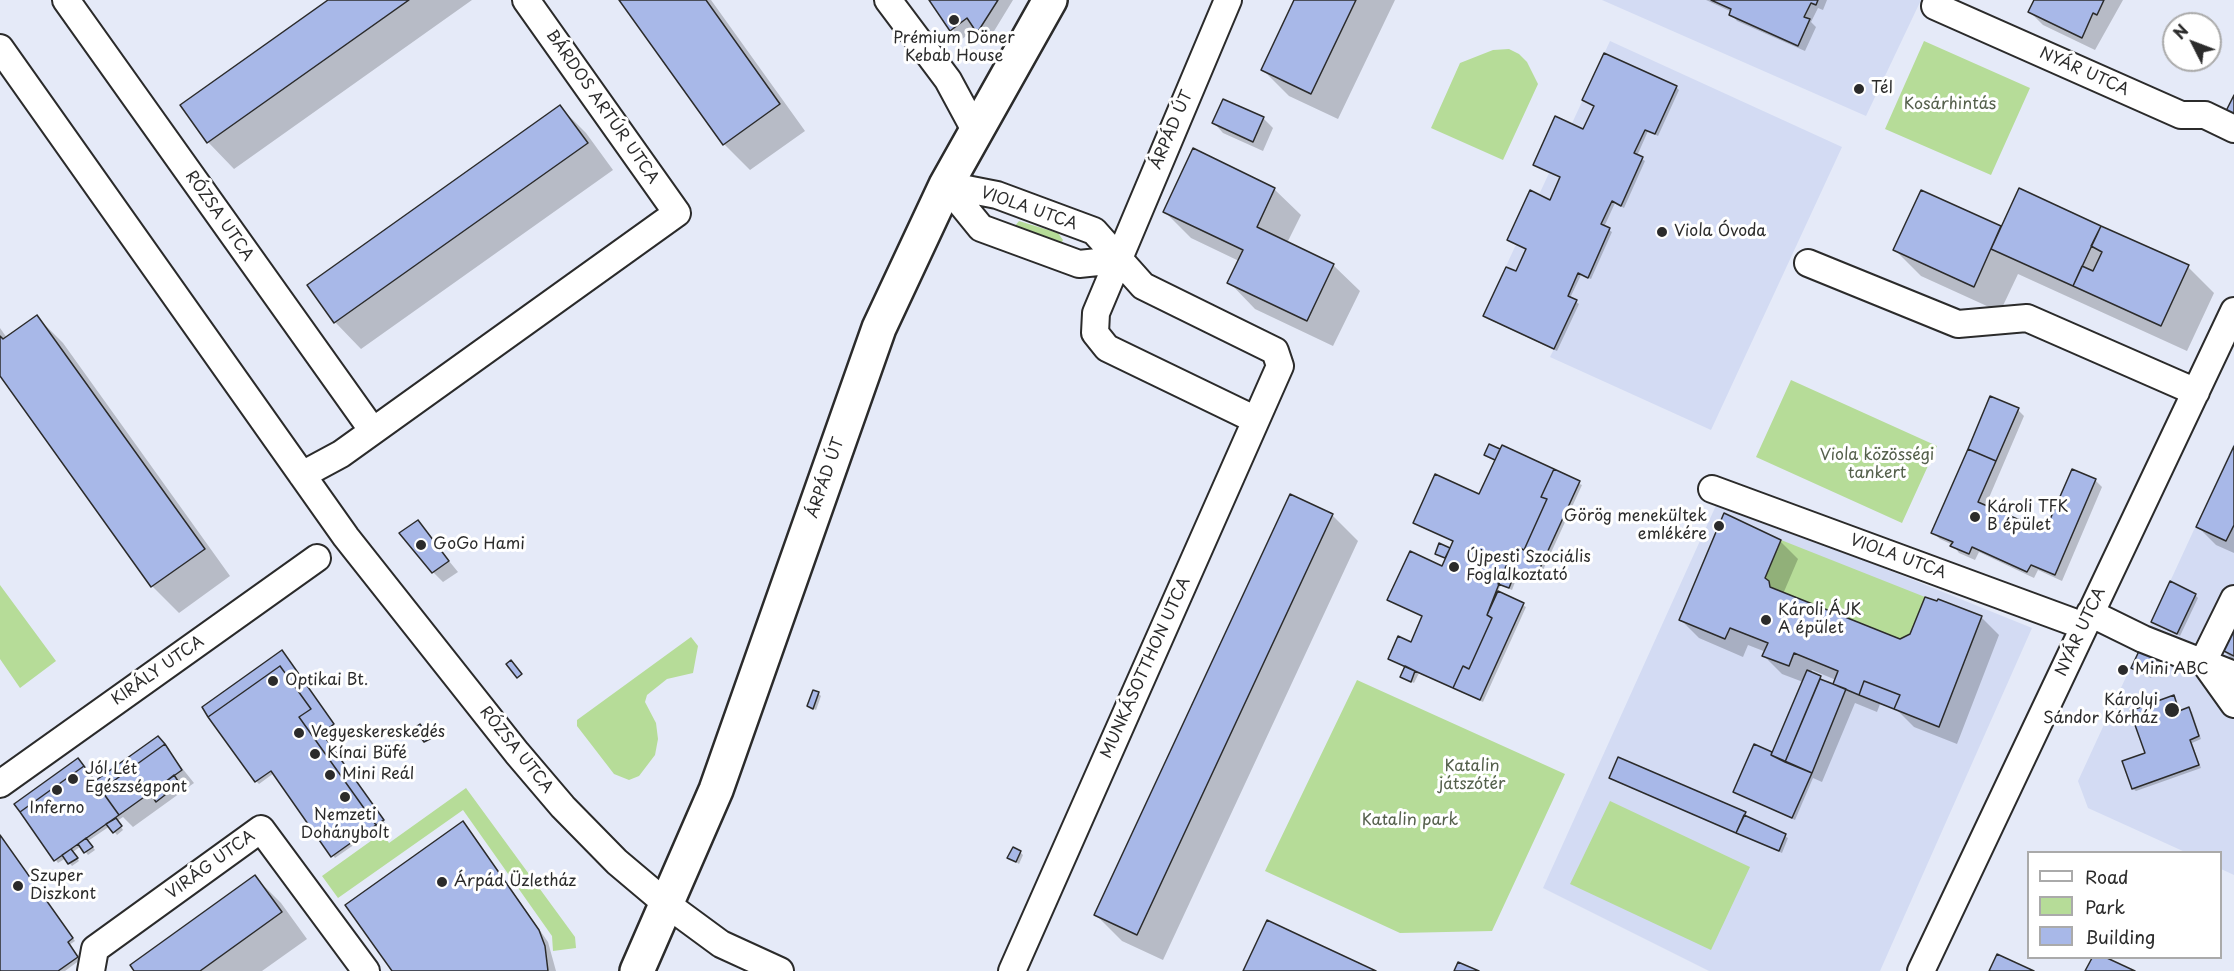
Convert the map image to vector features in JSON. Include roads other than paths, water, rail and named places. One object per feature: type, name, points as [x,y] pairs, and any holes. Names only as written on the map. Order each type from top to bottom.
[{"type":"main road","name":"ÁRPÁD ÚT","points":[[637,971],[668,905],[716,790],[879,328],[946,185],[1050,0]]},
{"type":"street","name":"RÓZSA UTCA","points":[[66,0],[373,431]]},
{"type":"street","name":"BÁRDOS ARTÚR UTCA","points":[[373,431],[677,213],[526,0]]},
{"type":"street","points":[[888,0],[948,80],[975,130]]},
{"type":"street","name":"ÁRPÁD ÚT","points":[[1114,267],[1228,0]]},
{"type":"street","name":"NYÁR UTCA","points":[[1935,6],[2181,115],[2205,115],[2234,129]]},
{"type":"street","name":"RÓZSA UTCA","points":[[0,48],[346,537],[517,753],[563,807],[609,854],[668,905],[721,944],[780,971]]},
{"type":"street","name":"VIOLA UTCA","points":[[946,185],[981,228],[1079,264],[1114,267]]},
{"type":"street","name":"VIOLA UTCA","points":[[946,185],[997,195],[1094,231],[1114,267],[1143,286],[1275,351],[1280,366]]},
{"type":"street","points":[[1808,263],[1958,324],[2027,318],[2196,392]]},
{"type":"street","points":[[1114,267],[1094,322],[1095,333],[1102,345],[1256,420]]},
{"type":"street","name":"NYÁR UTCA","points":[[1921,971],[2234,311]]},
{"type":"street","name":"MUNKÁSOTTHON UTCA","points":[[1012,971],[1280,366]]},
{"type":"street","points":[[302,475],[333,459],[373,431]]},
{"type":"street","name":"VIOLA UTCA","points":[[1712,489],[2087,619],[2234,675]]},
{"type":"street","name":"KIRÁLY UTCA","points":[[0,783],[317,558]]},
{"type":"street","points":[[2234,598],[2203,662],[2234,704]]},
{"type":"street","name":"VIRÁG UTCA","points":[[91,971],[95,949],[261,829],[366,971]]},
{"type":"place","name":"Prémium Döner Kebab House","points":[[954,20]]},
{"type":"place","name":"Tél","points":[[1859,89]]},
{"type":"place","name":"Viola Óvoda","points":[[1662,232]]},
{"type":"place","name":"Károli TFK B épület","points":[[1975,517]]},
{"type":"place","name":"Görög menekültek emlékére","points":[[1719,526]]},
{"type":"place","name":"GoGo Hami","points":[[421,545]]},
{"type":"place","name":"Újpesti Szociális Foglalkoztató","points":[[1454,567]]},
{"type":"place","name":"Károli ÁJK A épület","points":[[1766,620]]},
{"type":"place","name":"Mini ABC","points":[[2123,670]]},
{"type":"place","name":"Optikai Bt.","points":[[273,681]]},
{"type":"place","name":"Károlyi Sándor Kórház","points":[[2172,710]]},
{"type":"place","name":"Vegyeskereskedés","points":[[299,733]]},
{"type":"place","name":"Kínai Büfé","points":[[315,754]]},
{"type":"place","name":"Mini Reál","points":[[330,775]]},
{"type":"place","name":"Jól Lét Egészségpont","points":[[73,779]]},
{"type":"place","name":"Inferno","points":[[57,790]]},
{"type":"place","name":"Nemzeti Dohánybolt","points":[[345,797]]},
{"type":"place","name":"Árpád Üzletház","points":[[442,882]]},
{"type":"place","name":"Szuper Diszkont","points":[[18,886]]},
{"type":"park label","name":"Kosárhintás","points":[[1950,105]]},
{"type":"park label","name":"Viola közösségi tankert","points":[[1877,465]]},
{"type":"park label","name":"Katalin játszótér","points":[[1472,776]]},
{"type":"park label","name":"Katalin park","points":[[1410,821]]}]
